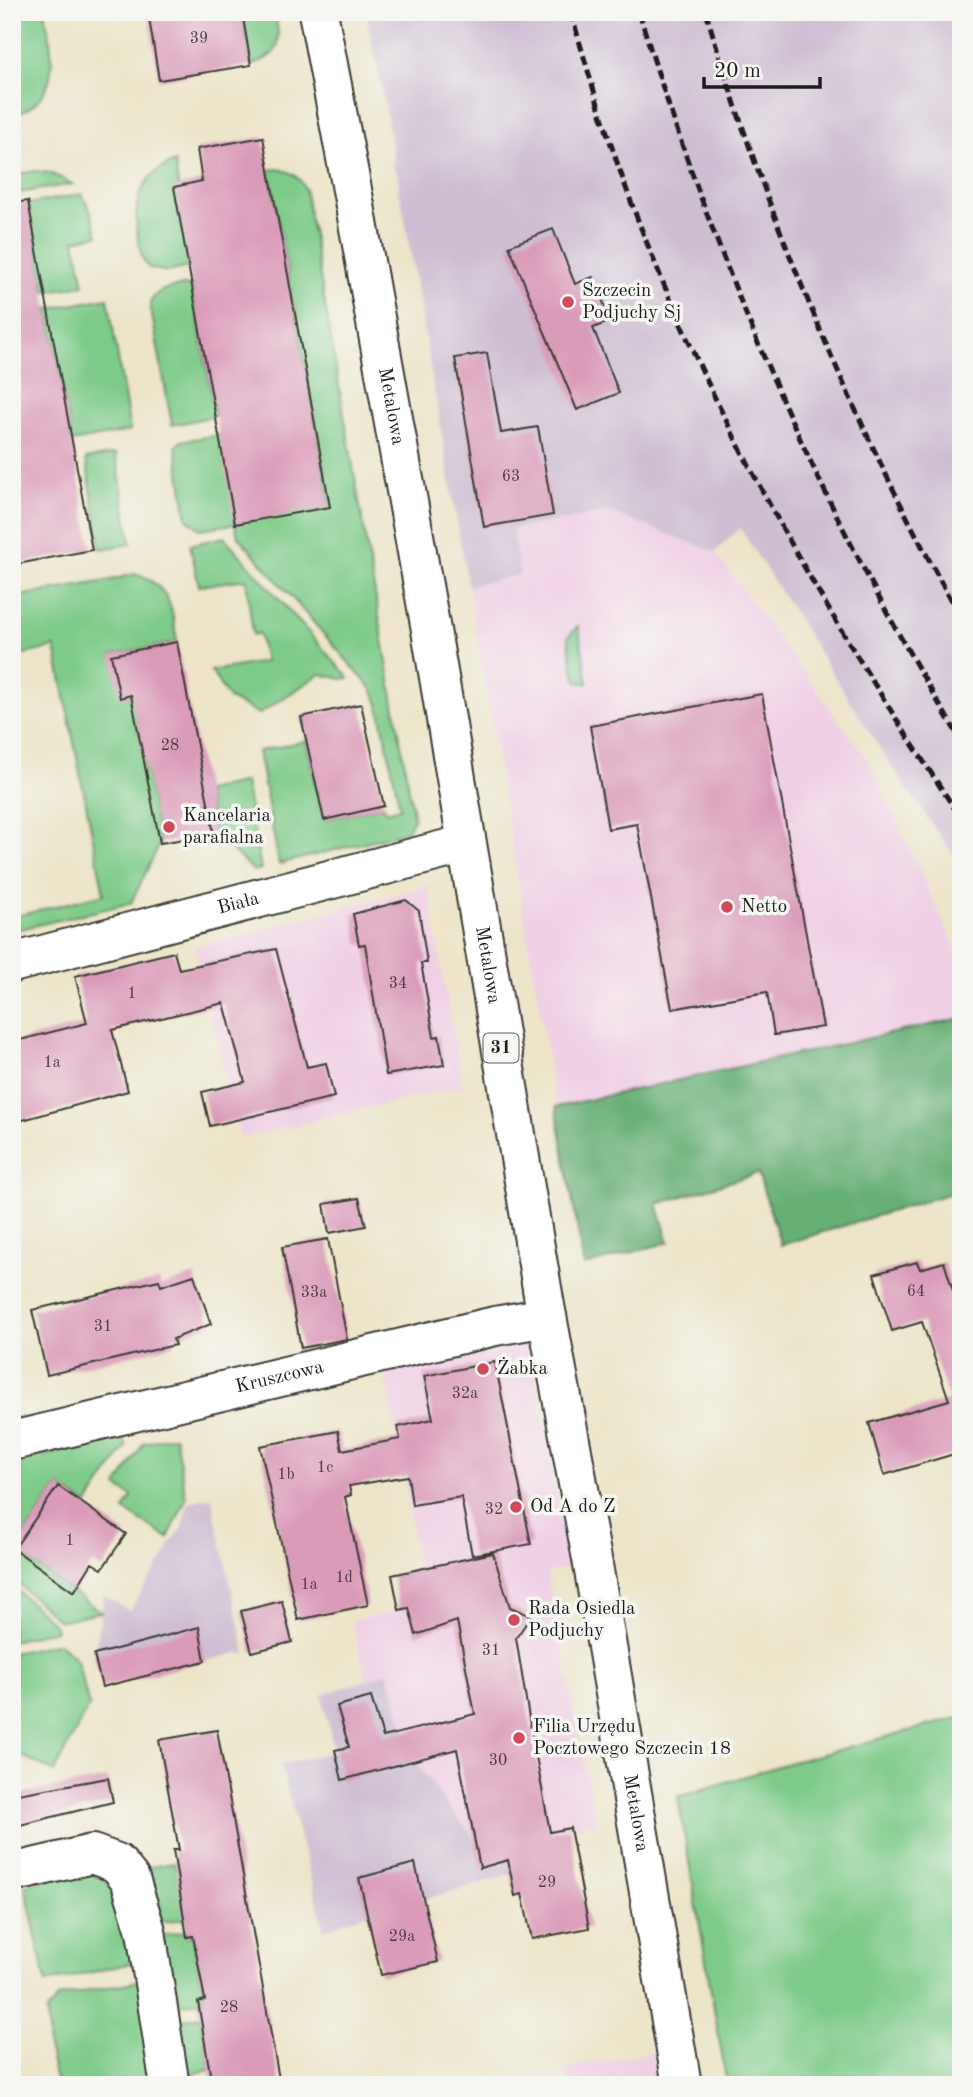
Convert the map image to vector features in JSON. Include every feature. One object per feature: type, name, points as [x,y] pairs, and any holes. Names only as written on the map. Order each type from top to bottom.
[{"type":"main road","name":"Metalowa","points":[[318,12],[431,630],[547,1317],[592,1559],[682,2085]]},
{"type":"main road","name":"Biała","points":[[12,963],[466,844]]},
{"type":"main road","name":"Kruszcowa","points":[[12,1441],[495,1326],[547,1317]]},
{"type":"main road","points":[[12,1873],[92,1854],[117,1863],[130,1879],[146,1931],[169,2080],[167,2085]]},
{"type":"shaded area","points":[[366,12],[961,12],[961,866],[890,764],[740,528],[715,552],[610,512],[512,529],[520,575],[468,586],[401,197],[397,191],[397,173],[391,165],[394,160]]},
{"type":"shaded area","points":[[610,512],[715,552],[868,760],[961,960],[961,1018],[556,1107],[468,586],[520,575],[512,530]]},
{"type":"shaded area","points":[[428,886],[462,1086],[240,1138],[195,947]]},
{"type":"shaded area","points":[[511,1338],[521,1341],[531,1350],[569,1567],[547,1573],[596,1823],[479,1845],[413,1761],[389,1674],[366,1680],[352,1621],[422,1605],[408,1501],[384,1366]]},
{"type":"shaded area","points":[[211,1497],[246,1654],[238,1653],[102,1687],[94,1655],[104,1595],[129,1611],[181,1529],[189,1502]]},
{"type":"shaded area","points":[[388,1673],[414,1761],[479,1845],[512,1839],[518,1872],[423,1900],[367,1913],[324,1930],[281,1765],[334,1751],[322,1695]]},
{"type":"shaded area","points":[[654,2052],[659,2085],[569,2085],[566,2068]]},
{"type":"green space","points":[[12,12],[45,12],[52,59],[47,87],[40,98],[28,109],[12,117]]},
{"type":"green space","points":[[242,12],[275,12],[277,46],[269,56],[251,65]]},
{"type":"green space","points":[[175,162],[189,267],[167,272],[149,268],[144,261],[138,238],[136,213],[146,182],[163,167]]},
{"type":"green space","points":[[277,169],[294,175],[305,189],[414,819],[405,832],[279,864],[258,751],[306,741],[324,820],[384,806],[386,812],[400,808],[378,701],[371,688],[238,536],[235,524],[200,529],[187,519],[176,446],[181,441],[219,435],[330,506],[269,170]]},
{"type":"green space","points":[[35,171],[50,173],[73,184],[12,194],[12,175]]},
{"type":"green space","points":[[82,194],[98,235],[75,240],[84,285],[45,292],[28,204]]},
{"type":"green space","points":[[192,285],[215,416],[172,425],[150,304],[162,291]]},
{"type":"green space","points":[[108,298],[130,431],[72,442],[48,309]]},
{"type":"green space","points":[[116,454],[131,544],[101,549],[86,459]]},
{"type":"green space","points":[[224,537],[349,678],[320,674],[259,714],[229,699],[211,671],[265,662],[259,633],[253,635],[246,579],[199,586],[190,545]]},
{"type":"green space","points":[[135,574],[156,585],[168,600],[177,642],[112,655],[121,697],[132,695],[160,843],[131,903],[12,931],[12,917],[104,894],[55,647],[12,657],[12,597]]},
{"type":"green space","points":[[578,626],[588,683],[578,682],[574,674],[568,637]]},
{"type":"green space","points":[[245,782],[261,869],[254,871],[214,834],[206,791]]},
{"type":"green space","points":[[961,1018],[961,1190],[781,1245],[758,1173],[657,1204],[669,1242],[584,1266],[556,1107]]},
{"type":"green space","points":[[175,1436],[186,1499],[168,1538],[124,1510],[132,1497],[117,1486],[144,1443]]},
{"type":"green space","points":[[122,1437],[127,1445],[87,1505],[58,1486],[14,1549],[101,1612],[59,1621],[12,1578],[12,1463]]},
{"type":"green space","points":[[12,1586],[55,1625],[56,1630],[12,1641]]},
{"type":"green space","points":[[59,1643],[77,1660],[89,1706],[54,1772],[12,1751],[12,1653]]},
{"type":"green space","points":[[961,1717],[961,2085],[727,2085],[678,1797],[785,1764]]},
{"type":"green space","points":[[174,1863],[175,1868],[182,1868],[191,1918],[156,1923],[144,1868]]},
{"type":"green space","points":[[85,1868],[125,1894],[140,1961],[46,1983],[25,1885]]},
{"type":"green space","points":[[186,1931],[187,1937],[193,1936],[205,2000],[167,2007],[154,1937]]},
{"type":"green space","points":[[144,1980],[152,2069],[144,2085],[57,2085],[49,2051],[47,2011],[59,1997]]},
{"type":"green space","points":[[200,2016],[210,2070],[180,2076],[170,2022]]},
{"type":"building","points":[[148,12],[242,12],[251,65],[159,80]]},
{"type":"building","points":[[263,137],[330,507],[235,524],[174,187],[202,181],[197,149]]},
{"type":"building","points":[[28,201],[92,550],[12,565],[12,203]]},
{"type":"building","name":"Szczecin Podjuchy Sj","points":[[553,229],[575,284],[593,277],[611,321],[593,328],[619,393],[577,410],[509,246]]},
{"type":"building","points":[[487,353],[501,433],[538,427],[553,515],[484,527],[455,358]]},
{"type":"building","points":[[177,642],[214,834],[160,843],[131,695],[120,698],[111,655]]},
{"type":"building","name":"Netto","points":[[762,694],[823,1027],[774,1035],[767,992],[672,1009],[637,824],[608,829],[590,726]]},
{"type":"building","points":[[361,704],[384,806],[324,820],[301,717]]},
{"type":"building","points":[[406,900],[419,911],[427,963],[421,963],[434,1037],[439,1036],[444,1065],[386,1075],[365,944],[359,945],[353,914]]},
{"type":"building","points":[[276,949],[307,1067],[326,1063],[334,1097],[210,1126],[202,1092],[245,1082],[224,1003],[112,1030],[128,1091],[12,1123],[12,1042],[87,1023],[75,976],[174,952],[179,969]]},
{"type":"building","points":[[359,1198],[366,1226],[329,1233],[324,1204]]},
{"type":"building","points":[[328,1239],[347,1339],[301,1348],[282,1247]]},
{"type":"building","points":[[917,1262],[920,1269],[944,1262],[961,1316],[961,1452],[884,1475],[869,1423],[949,1400],[922,1322],[892,1331],[874,1274]]},
{"type":"building","points":[[194,1275],[211,1324],[173,1339],[175,1345],[47,1375],[32,1310],[159,1280],[161,1286]]},
{"type":"building","points":[[495,1362],[531,1544],[472,1555],[461,1497],[412,1505],[408,1476],[349,1486],[351,1495],[345,1497],[368,1605],[298,1620],[260,1446],[338,1431],[342,1450],[400,1439],[398,1427],[433,1419],[424,1376]]},
{"type":"building","points":[[58,1486],[126,1534],[102,1569],[92,1563],[74,1592],[14,1549]]},
{"type":"building","points":[[493,1553],[510,1607],[531,1616],[516,1638],[550,1832],[570,1828],[589,1928],[532,1939],[522,1894],[515,1896],[508,1860],[480,1868],[457,1749],[342,1780],[335,1750],[349,1747],[337,1706],[371,1697],[383,1737],[475,1714],[457,1621],[416,1635],[409,1608],[399,1610],[392,1575]]},
{"type":"building","points":[[282,1601],[292,1642],[252,1652],[241,1611]]},
{"type":"building","points":[[199,1627],[205,1661],[102,1687],[94,1655]]},
{"type":"building","points":[[217,1730],[280,2085],[212,2085],[198,2002],[205,2000],[193,1936],[187,1937],[173,1850],[179,1850],[159,1740]]},
{"type":"building","points":[[108,1778],[113,1802],[12,1827],[12,1795]]},
{"type":"building","points":[[415,1863],[438,1962],[381,1975],[359,1878]]},
{"type":"railway","points":[[571,12],[639,224],[716,400],[831,613],[961,818]]},
{"type":"railway","points":[[639,12],[702,201],[777,387],[818,478],[863,567],[910,655],[961,740]]},
{"type":"railway","points":[[706,12],[757,168],[817,322],[885,473],[961,619]]},
{"type":"place","name":"Szczecin Podjuchy Sj","points":[[568,302]]},
{"type":"place","name":"Kancelaria parafialna","points":[[169,827]]},
{"type":"place","name":"Netto","points":[[727,907]]},
{"type":"place","name":"Żabka","points":[[483,1369]]},
{"type":"place","name":"Od A do Z","points":[[516,1507]]},
{"type":"place","name":"Rada Osiedla Podjuchy","points":[[514,1620]]},
{"type":"place","name":"Filia Urzędu Pocztowego Szczecin 18","points":[[519,1738]]}]
